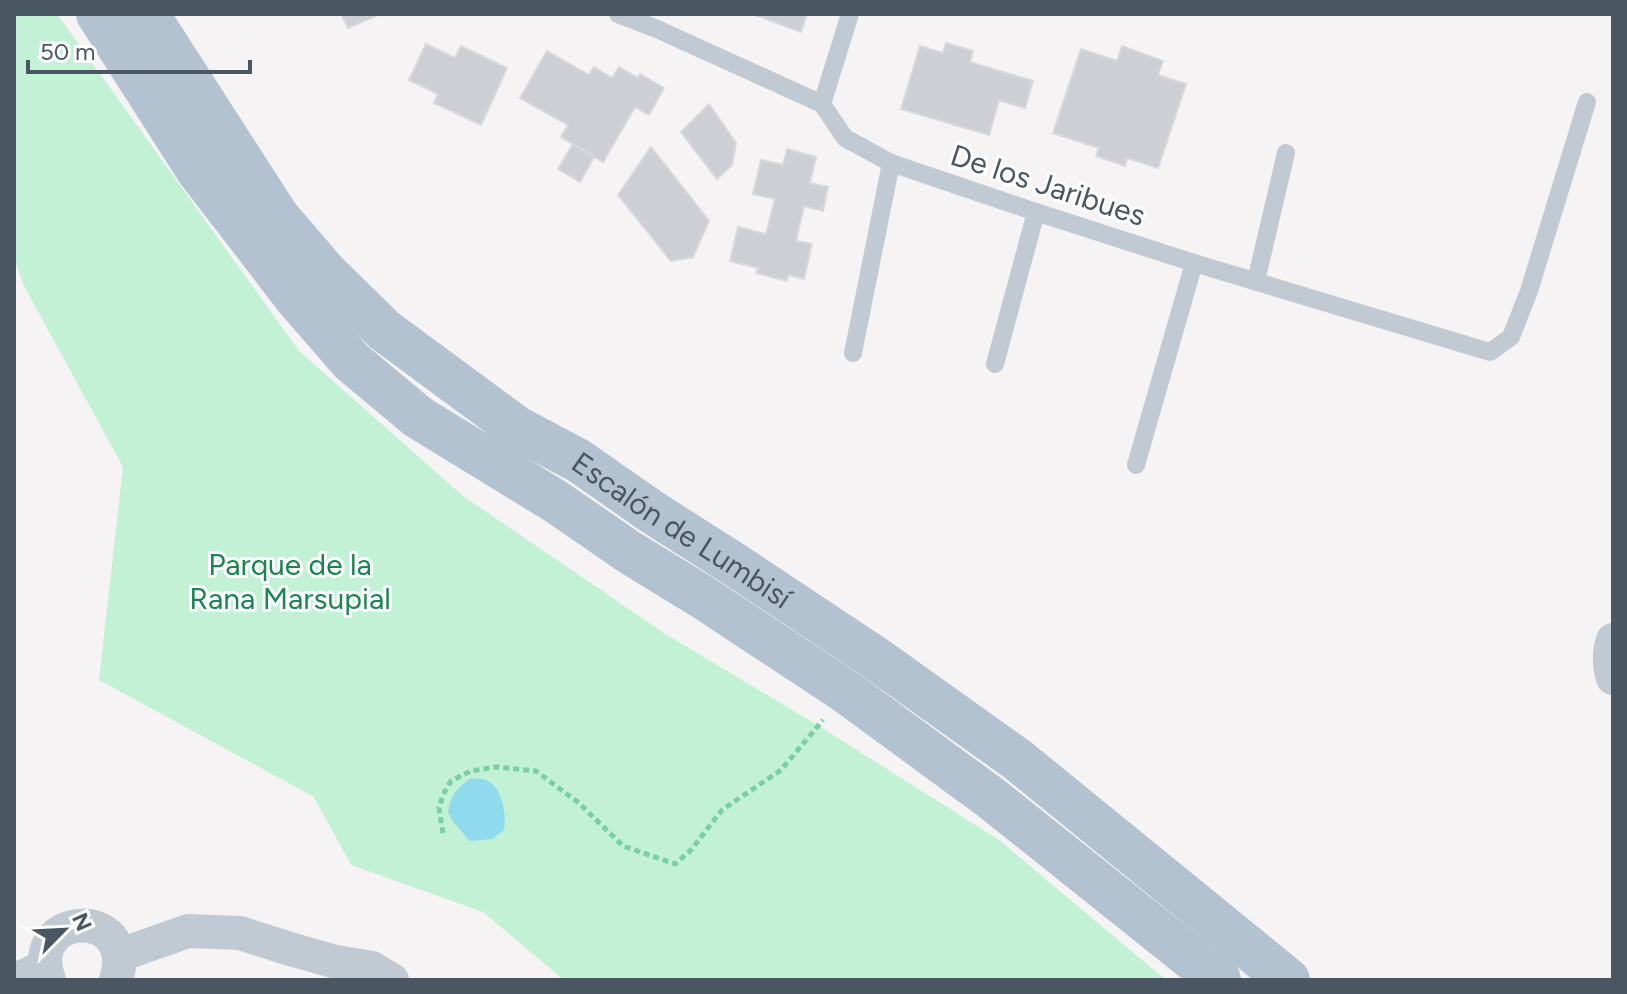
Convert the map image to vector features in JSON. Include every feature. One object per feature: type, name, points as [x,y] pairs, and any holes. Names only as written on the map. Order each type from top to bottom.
[{"type":"main road","name":"Escalón de Lumbisí","points":[[98,14],[197,169],[297,299],[351,361],[418,417],[555,501],[845,691],[991,798],[1219,980]]},
{"type":"main road","name":"Escalón de Lumbisí","points":[[147,14],[277,216],[325,272],[384,330],[517,428],[579,461],[944,706],[1018,760],[1288,980]]},
{"type":"street","points":[[1613,640],[1610,650],[1613,678]]},
{"type":"street","points":[[36,976],[50,942],[59,932],[83,924],[106,933],[115,943],[118,967],[188,931],[240,933],[290,949],[336,971],[372,968],[392,980]]},
{"type":"lane","points":[[618,14],[822,104],[850,14]]},
{"type":"lane","name":"De los Jaribues","points":[[822,104],[845,138],[891,163],[1194,263],[1490,352],[1511,337],[1529,291],[1587,102]]},
{"type":"lane","points":[[1256,281],[1286,153]]},
{"type":"lane","points":[[853,353],[891,163]]},
{"type":"lane","points":[[995,364],[1036,212]]},
{"type":"lane","points":[[1136,465],[1194,263]]},
{"type":"path","points":[[443,833],[439,808],[451,781],[471,771],[496,767],[536,771],[579,803],[623,846],[675,864],[691,850],[722,810],[781,770],[845,691]]},
{"type":"green space","name":"Parque de la Rana Marsupial","points":[[14,14],[57,14],[299,351],[463,496],[664,633],[999,840],[1166,980],[564,980],[483,912],[351,865],[314,797],[99,680],[123,467],[23,284],[14,257]]},
{"type":"water","points":[[470,779],[489,782],[502,800],[504,830],[492,839],[470,841],[448,812],[455,793]]},
{"type":"building","points":[[341,14],[380,14],[348,28]]},
{"type":"building","points":[[753,14],[807,14],[801,32]]},
{"type":"building","points":[[946,43],[973,51],[970,62],[1033,81],[1025,108],[999,100],[989,135],[901,109],[920,46],[943,53]]},
{"type":"building","points":[[426,44],[455,58],[461,46],[507,68],[481,125],[434,103],[438,94],[409,80]]},
{"type":"building","points":[[1122,46],[1163,61],[1158,75],[1186,84],[1158,168],[1127,158],[1125,166],[1096,156],[1099,148],[1053,133],[1081,49],[1117,61]]},
{"type":"building","points":[[547,51],[589,75],[594,67],[612,78],[619,67],[638,78],[640,74],[664,88],[649,115],[635,107],[603,162],[561,137],[568,125],[520,98]]},
{"type":"building","points":[[709,104],[736,143],[732,165],[717,179],[681,132]]},
{"type":"building","points":[[573,144],[594,157],[580,182],[558,169]]},
{"type":"building","points":[[651,147],[709,221],[693,257],[671,261],[618,195]]},
{"type":"building","points":[[787,149],[816,157],[810,183],[828,187],[823,211],[804,206],[796,241],[812,244],[804,279],[788,275],[787,281],[756,273],[758,268],[730,261],[738,227],[766,234],[775,199],[753,194],[761,160],[783,165]]}]
